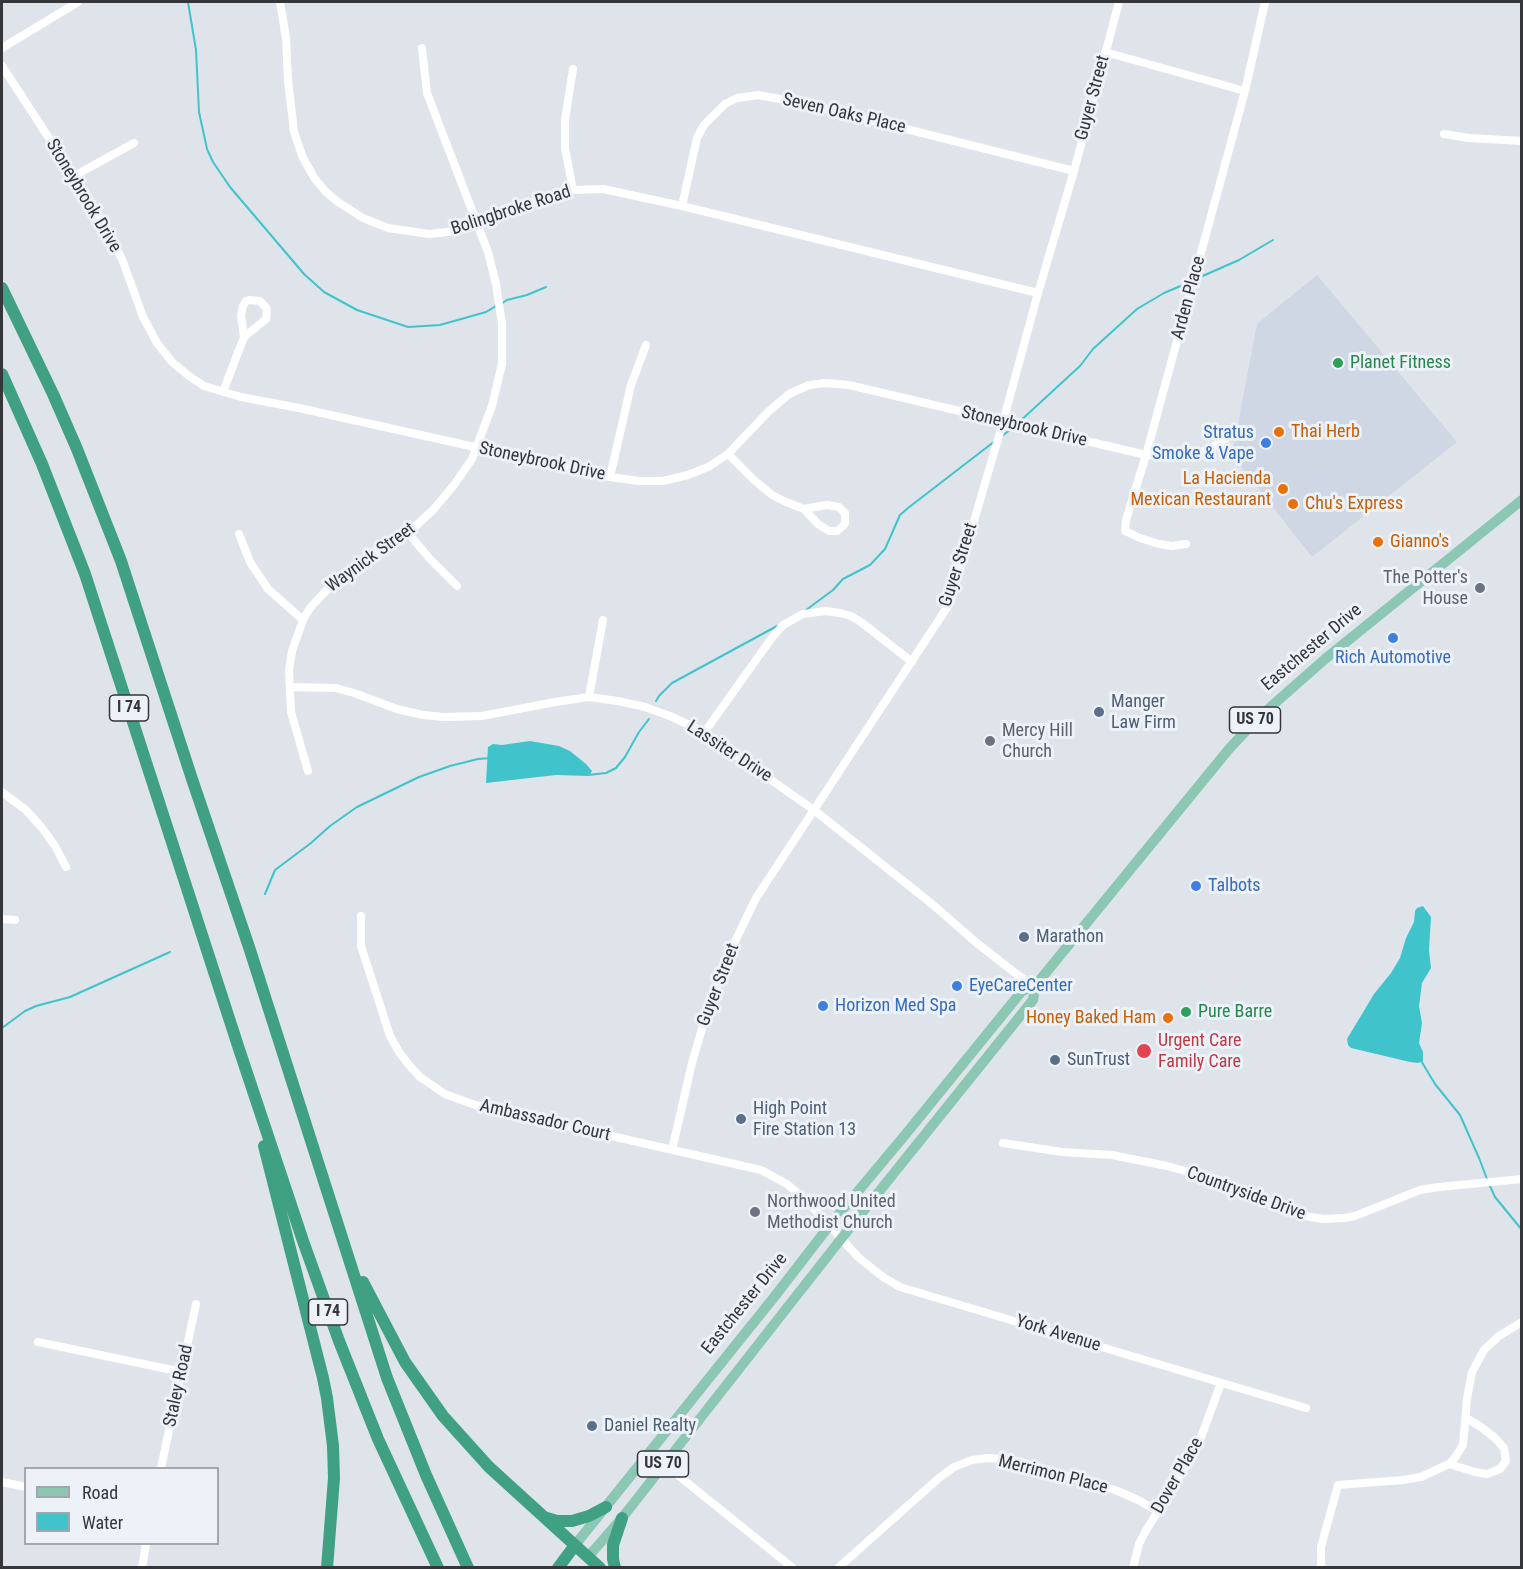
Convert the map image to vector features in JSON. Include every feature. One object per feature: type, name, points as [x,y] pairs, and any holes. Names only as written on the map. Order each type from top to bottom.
[{"type":"highway","name":"I 74","points":[[2,288],[82,460],[121,561],[349,1254],[371,1330],[406,1427],[468,1568]]},
{"type":"highway","name":"I 74","points":[[2,374],[42,464],[84,574],[239,1049],[303,1241],[346,1360],[382,1448],[438,1568]]},
{"type":"highway","points":[[239,1049],[327,1398],[334,1478],[327,1568]]},
{"type":"highway","points":[[349,1254],[400,1354],[443,1416],[506,1483],[600,1568]]},
{"type":"highway","points":[[544,1517],[558,1521],[572,1521],[589,1516],[606,1507]]},
{"type":"highway","points":[[615,1568],[613,1545],[622,1518]]},
{"type":"highway","name":"Eastchester Drive","points":[[558,1568],[575,1545]]},
{"type":"highway","name":"Eastchester Drive","points":[[580,1568],[588,1557]]},
{"type":"main road","name":"Eastchester Drive","points":[[575,1545],[829,1226],[1022,991],[1035,986],[1209,772],[1257,718],[1325,659],[1521,500]]},
{"type":"main road","name":"Eastchester Drive","points":[[588,1557],[622,1518],[841,1239],[1033,1000],[1035,986]]},
{"type":"street","points":[[2,48],[78,2]]},
{"type":"street","name":"Bolingbroke Road","points":[[280,2],[286,38],[294,132],[308,169],[326,192],[338,202],[363,218],[388,228],[429,234],[456,231],[538,200],[573,190],[603,189],[682,206],[1038,293]]},
{"type":"street","name":"Guyer Street","points":[[672,1150],[706,1015],[728,956],[759,892],[950,603],[1074,171],[1119,2]]},
{"type":"street","name":"Arden Place","points":[[1186,544],[1172,546],[1140,538],[1125,531],[1126,520],[1146,455],[1245,91],[1265,2]]},
{"type":"street","name":"Waynick Street","points":[[308,771],[291,712],[289,670],[292,651],[303,620],[310,608],[337,579],[408,533],[433,510],[454,485],[472,459],[492,406],[502,364],[502,324],[488,252],[427,93],[422,48]]},
{"type":"street","points":[[1105,52],[1245,91]]},
{"type":"street","name":"Stoneybrook Drive","points":[[2,66],[92,204],[122,259],[143,317],[157,343],[172,362],[189,376],[204,386],[223,392],[610,477],[638,481],[663,481],[708,467],[728,454],[768,412],[789,394],[809,385],[826,383],[849,385],[1146,455],[1175,457],[1193,454],[1207,450],[1225,440]]},
{"type":"street","points":[[573,69],[565,120],[565,148],[573,190]]},
{"type":"street","name":"Seven Oaks Place","points":[[682,206],[696,138],[704,125],[725,104],[737,98],[758,95],[802,103],[1074,171]]},
{"type":"street","points":[[1443,134],[1521,141]]},
{"type":"street","points":[[74,176],[134,142]]},
{"type":"street","points":[[223,392],[244,337]]},
{"type":"street","points":[[610,477],[631,385],[646,345]]},
{"type":"street","points":[[728,454],[772,495],[804,509],[818,524],[829,531],[837,531],[845,523],[845,513],[839,507],[804,509]]},
{"type":"street","points":[[408,533],[457,586]]},
{"type":"street","points":[[239,534],[250,562],[268,588],[303,620]]},
{"type":"street","points":[[704,733],[771,639],[783,625],[803,615],[826,611],[851,616],[912,662]]},
{"type":"street","points":[[590,698],[603,620]]},
{"type":"street","name":"Lassiter Drive","points":[[290,687],[336,688],[397,709],[444,717],[482,716],[555,702],[590,698],[645,707],[670,716],[704,733],[814,810],[932,904],[978,944],[1035,986]]},
{"type":"street","points":[[2,792],[26,810],[42,828],[66,867]]},
{"type":"street","name":"Ambassador Court","points":[[361,916],[361,946],[390,1036],[399,1053],[431,1086],[475,1105],[748,1166],[773,1175],[787,1184],[799,1193],[829,1226]]},
{"type":"street","points":[[2,919],[15,920]]},
{"type":"street","name":"Countryside Drive","points":[[1003,1143],[1062,1152],[1112,1155],[1167,1166],[1192,1173],[1305,1216],[1323,1219],[1355,1216],[1429,1188],[1521,1179]]},
{"type":"street","name":"York Avenue","points":[[829,1226],[874,1271],[900,1287],[1306,1408]]},
{"type":"street","name":"Staley Road","points":[[161,1467],[196,1304]]},
{"type":"street","points":[[1322,1568],[1321,1547],[1338,1485],[1421,1477],[1449,1464],[1463,1445],[1472,1372],[1484,1350],[1499,1336],[1521,1322]]},
{"type":"street","points":[[38,1342],[182,1372]]},
{"type":"street","name":"Dover Place","points":[[1133,1568],[1139,1544],[1200,1440],[1221,1383]]},
{"type":"street","points":[[1449,1464],[1487,1474],[1500,1469],[1506,1461],[1504,1448],[1495,1438],[1466,1418]]},
{"type":"street","name":"Merrimon Place","points":[[838,1568],[939,1478],[954,1467],[972,1460],[987,1458],[1020,1462],[1114,1490],[1158,1511]]},
{"type":"street","points":[[664,1464],[793,1568]]},
{"type":"street","points":[[2,1482],[24,1487]]},
{"type":"street","points":[[142,1568],[146,1545]]},
{"type":"shaded area","points":[[1317,275],[1457,442],[1312,557],[1232,455],[1257,324]]},
{"type":"water","points":[[530,741],[559,746],[570,751],[592,771],[589,776],[556,775],[486,783],[488,747],[493,744]]},
{"type":"water","points":[[1423,906],[1431,917],[1429,950],[1431,968],[1422,983],[1419,1006],[1422,1023],[1419,1043],[1423,1052],[1423,1061],[1410,1062],[1351,1048],[1347,1039],[1374,994],[1400,958],[1414,922],[1415,911]]},
{"type":"waterway","points":[[188,2],[196,50],[199,112],[207,149],[230,187],[304,274],[324,292],[357,310],[408,327],[440,325],[486,312],[496,306]]},
{"type":"waterway","points":[[1198,278],[1239,260],[1273,240]]},
{"type":"waterway","points":[[1018,423],[1137,309],[1164,293],[1190,282]]},
{"type":"waterway","points":[[501,304],[546,287]]},
{"type":"waterway","points":[[1002,436],[1014,427]]},
{"type":"waterway","points":[[806,610],[833,590],[843,579],[870,565],[885,549],[900,515],[995,441]]},
{"type":"waterway","points":[[656,701],[672,683],[777,626]]},
{"type":"waterway","points":[[588,775],[606,773],[616,768],[649,719]]},
{"type":"waterway","points":[[265,894],[275,870],[357,807],[419,777],[450,766],[491,758]]},
{"type":"waterway","points":[[2,1028],[36,1006],[70,997],[170,952]]},
{"type":"waterway","points":[[1420,1059],[1435,1084],[1460,1115],[1487,1179]]},
{"type":"waterway","points":[[1489,1184],[1495,1197],[1522,1230]]},
{"type":"place","name":"Planet Fitness","points":[[1338,363]]},
{"type":"place","name":"Thai Herb","points":[[1279,432]]},
{"type":"place","name":"Stratus Smoke & Vape","points":[[1266,443]]},
{"type":"place","name":"La Hacienda Mexican Restaurant","points":[[1283,489]]},
{"type":"place","name":"Chu's Express","points":[[1293,504]]},
{"type":"place","name":"Gianno's","points":[[1378,542]]},
{"type":"place","name":"The Potter's House","points":[[1480,588]]},
{"type":"place","name":"Rich Automotive","points":[[1393,638]]},
{"type":"place","name":"Manger Law Firm","points":[[1099,712]]},
{"type":"place","name":"Mercy Hill Church","points":[[990,741]]},
{"type":"place","name":"Talbots","points":[[1196,886]]},
{"type":"place","name":"Marathon","points":[[1024,937]]},
{"type":"place","name":"EyeCareCenter","points":[[957,986]]},
{"type":"place","name":"Horizon Med Spa","points":[[823,1006]]},
{"type":"place","name":"Pure Barre","points":[[1186,1012]]},
{"type":"place","name":"Honey Baked Ham","points":[[1168,1018]]},
{"type":"place","name":"Urgent Care Family Care","points":[[1144,1051]]},
{"type":"place","name":"SunTrust","points":[[1055,1060]]},
{"type":"place","name":"High Point Fire Station 13","points":[[741,1119]]},
{"type":"place","name":"Northwood United Methodist Church","points":[[755,1212]]},
{"type":"place","name":"Daniel Realty","points":[[592,1426]]}]
